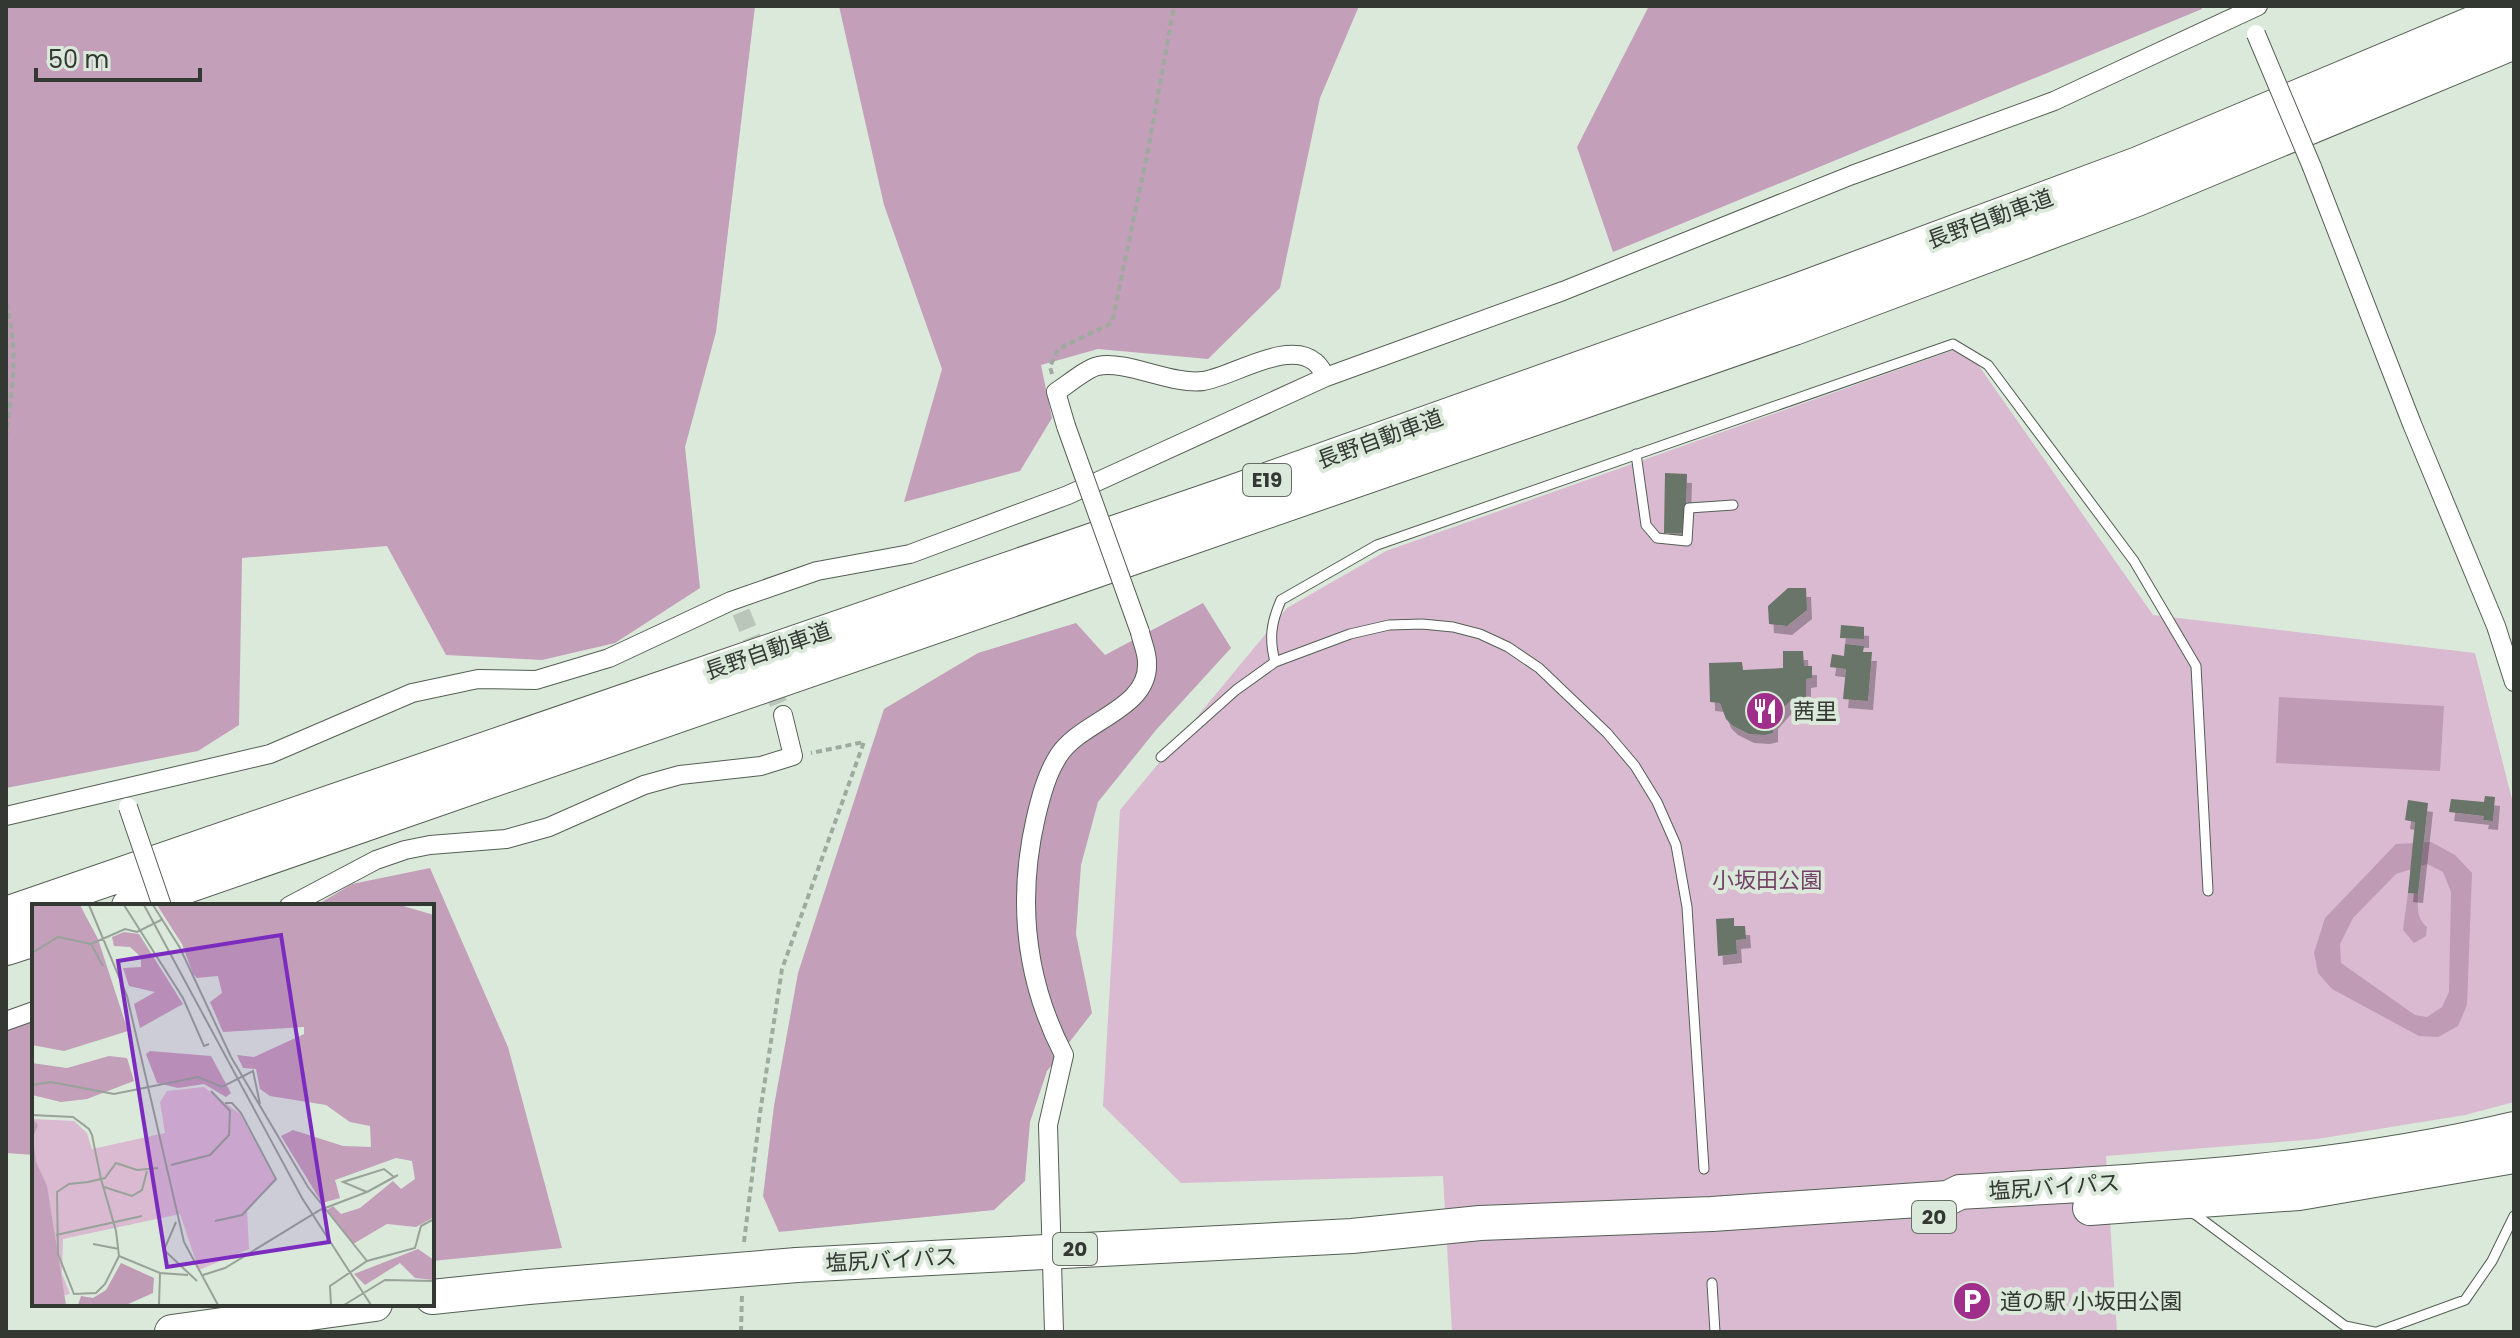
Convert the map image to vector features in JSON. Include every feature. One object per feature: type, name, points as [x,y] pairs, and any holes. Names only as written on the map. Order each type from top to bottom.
[{"type":"highway","name":"長野自動車道","points":[[35,904],[1251,485],[1791,293],[2138,164],[2514,6]]},
{"type":"highway","name":"長野自動車道","points":[[135,904],[1794,328],[2137,199],[2514,42]]},
{"type":"highway","name":"長野自動車道","points":[[6,914],[32,905]]},
{"type":"highway","points":[[6,948],[32,940]]},
{"type":"highway","name":"塩尻バイパス","points":[[434,1297],[797,1265],[1352,1236],[1480,1223],[1712,1214],[1948,1198],[1960,1192],[2270,1171],[2409,1151],[2514,1129]]},
{"type":"highway","name":"塩尻バイパス","points":[[1352,1236],[1456,1244],[2170,1203],[2299,1193],[2514,1156]]},
{"type":"highway","points":[[172,1332],[360,1306]]},
{"type":"street","points":[[6,816],[125,799],[270,754],[412,693],[478,679],[536,680],[609,658],[817,571],[910,554],[1039,506],[1261,409],[1326,377],[1563,291],[1852,175],[2054,101],[2252,7],[2256,34],[2496,626],[2514,682]]},
{"type":"street","points":[[1054,1332],[1048,1125],[1064,1055],[1050,1027],[1031,958],[1024,895],[1030,845],[1041,794],[1057,757],[1070,740],[1134,699],[1144,682],[1147,663],[1140,632],[1056,392],[1097,366],[1203,381],[1286,355],[1307,357],[1326,377]]},
{"type":"street","points":[[293,904],[376,860],[405,850],[506,839],[549,827],[644,785],[680,775],[761,766],[793,756],[783,715]]},
{"type":"street","points":[[125,799],[161,904]]},
{"type":"street","points":[[6,1021],[32,1012]]},
{"type":"lane","points":[[1275,662],[1270,642],[1281,600],[1377,545],[1953,344],[1988,365],[2134,561],[2196,666],[2208,891]]},
{"type":"lane","points":[[1636,454],[1646,525],[1657,538],[1687,541],[1689,508],[1733,505]]},
{"type":"lane","points":[[1161,757],[1236,690],[1275,662],[1350,634],[1389,625],[1453,627],[1480,634],[1508,647],[1539,668],[1607,733],[1635,766],[1657,802],[1676,845],[1688,920],[1704,1169]]},
{"type":"lane","points":[[2170,1203],[2196,1215],[2345,1326],[2376,1332],[2465,1300],[2492,1261],[2514,1216]]},
{"type":"lane","points":[[1712,1283],[1715,1332]]},
{"type":"path","points":[[1056,392],[1050,367],[1058,349],[1112,323],[1174,6]]},
{"type":"path","points":[[6,303],[14,344],[6,437]]},
{"type":"path","points":[[744,1247],[782,969],[864,742],[793,756]]},
{"type":"path","points":[[741,1332],[742,1291]]},
{"type":"green space","name":"小坂田公園","points":[[1965,346],[2153,615],[2475,653],[2514,807],[2514,1102],[2465,1115],[2317,1139],[2106,1156],[2117,1332],[1452,1332],[1443,1176],[1181,1183],[1103,1106],[1120,810],[1287,608],[1386,551]]},
{"type":"shaded area","points":[[6,6],[755,6],[716,332],[685,447],[700,588],[615,643],[542,660],[446,655],[387,546],[242,558],[239,725],[198,751],[6,788]]},
{"type":"shaded area","points":[[839,6],[1359,6],[1320,98],[1280,288],[1208,359],[1098,349],[1041,365],[1052,418],[1020,471],[904,502],[942,369],[884,205]]},
{"type":"shaded area","points":[[1649,6],[2201,6],[2202,9],[1613,252],[1577,147]]},
{"type":"shaded area","points":[[1203,603],[1231,648],[1156,730],[1098,802],[1081,865],[1076,934],[1092,1013],[1047,1071],[1030,1122],[1025,1181],[994,1210],[779,1232],[763,1196],[774,1106],[798,973],[884,709],[978,653],[1076,623],[1105,655]]},
{"type":"shaded area","points":[[2279,697],[2444,706],[2440,771],[2276,763]]},
{"type":"shaded area","points":[[2431,842],[2455,855],[2472,873],[2467,1005],[2458,1026],[2438,1037],[2419,1036],[2332,989],[2318,973],[2314,953],[2325,918],[2396,844]],"holes":[[[2427,864],[2443,872],[2451,892],[2449,992],[2442,1007],[2427,1017],[2415,1015],[2341,963],[2340,944],[2353,918],[2396,874]]]},
{"type":"shaded area","points":[[430,868],[508,1047],[562,1248],[434,1261],[434,904],[318,904],[352,884]]},
{"type":"shaded area","points":[[2408,893],[2418,894],[2419,916],[2427,927],[2426,936],[2414,943],[2403,930]]},
{"type":"shaded area","points":[[32,1022],[32,1155],[6,1153],[6,1029]]},
{"type":"building","points":[[1665,473],[1687,474],[1685,533],[1664,533]]},
{"type":"building","points":[[1788,588],[1806,588],[1807,610],[1787,626],[1769,624],[1768,606]]},
{"type":"building","points":[[1841,625],[1864,627],[1864,639],[1840,638]]},
{"type":"building","points":[[1845,644],[1864,646],[1863,652],[1872,652],[1868,701],[1843,699],[1846,669],[1830,667],[1832,654],[1844,656]]},
{"type":"building","points":[[1783,651],[1803,651],[1804,666],[1812,666],[1812,678],[1806,679],[1806,702],[1789,702],[1773,720],[1773,733],[1749,734],[1733,726],[1726,719],[1720,703],[1710,702],[1709,663],[1742,662],[1743,670],[1783,668]]},
{"type":"building","points":[[2485,796],[2495,797],[2493,821],[2483,820],[2484,816],[2449,812],[2451,799],[2484,802]]},
{"type":"building","points":[[2408,800],[2428,803],[2418,894],[2408,893],[2415,822],[2405,820]]},
{"type":"building","points":[[1734,918],[1734,926],[1745,926],[1746,939],[1736,940],[1737,954],[1718,956],[1716,919]]},
{"type":"tunnel","points":[[741,612],[783,715]]},
{"type":"place","name":"茜里","points":[[1765,711]]},
{"type":"place","name":"道の駅 小坂田公園","points":[[1972,1301]]}]
